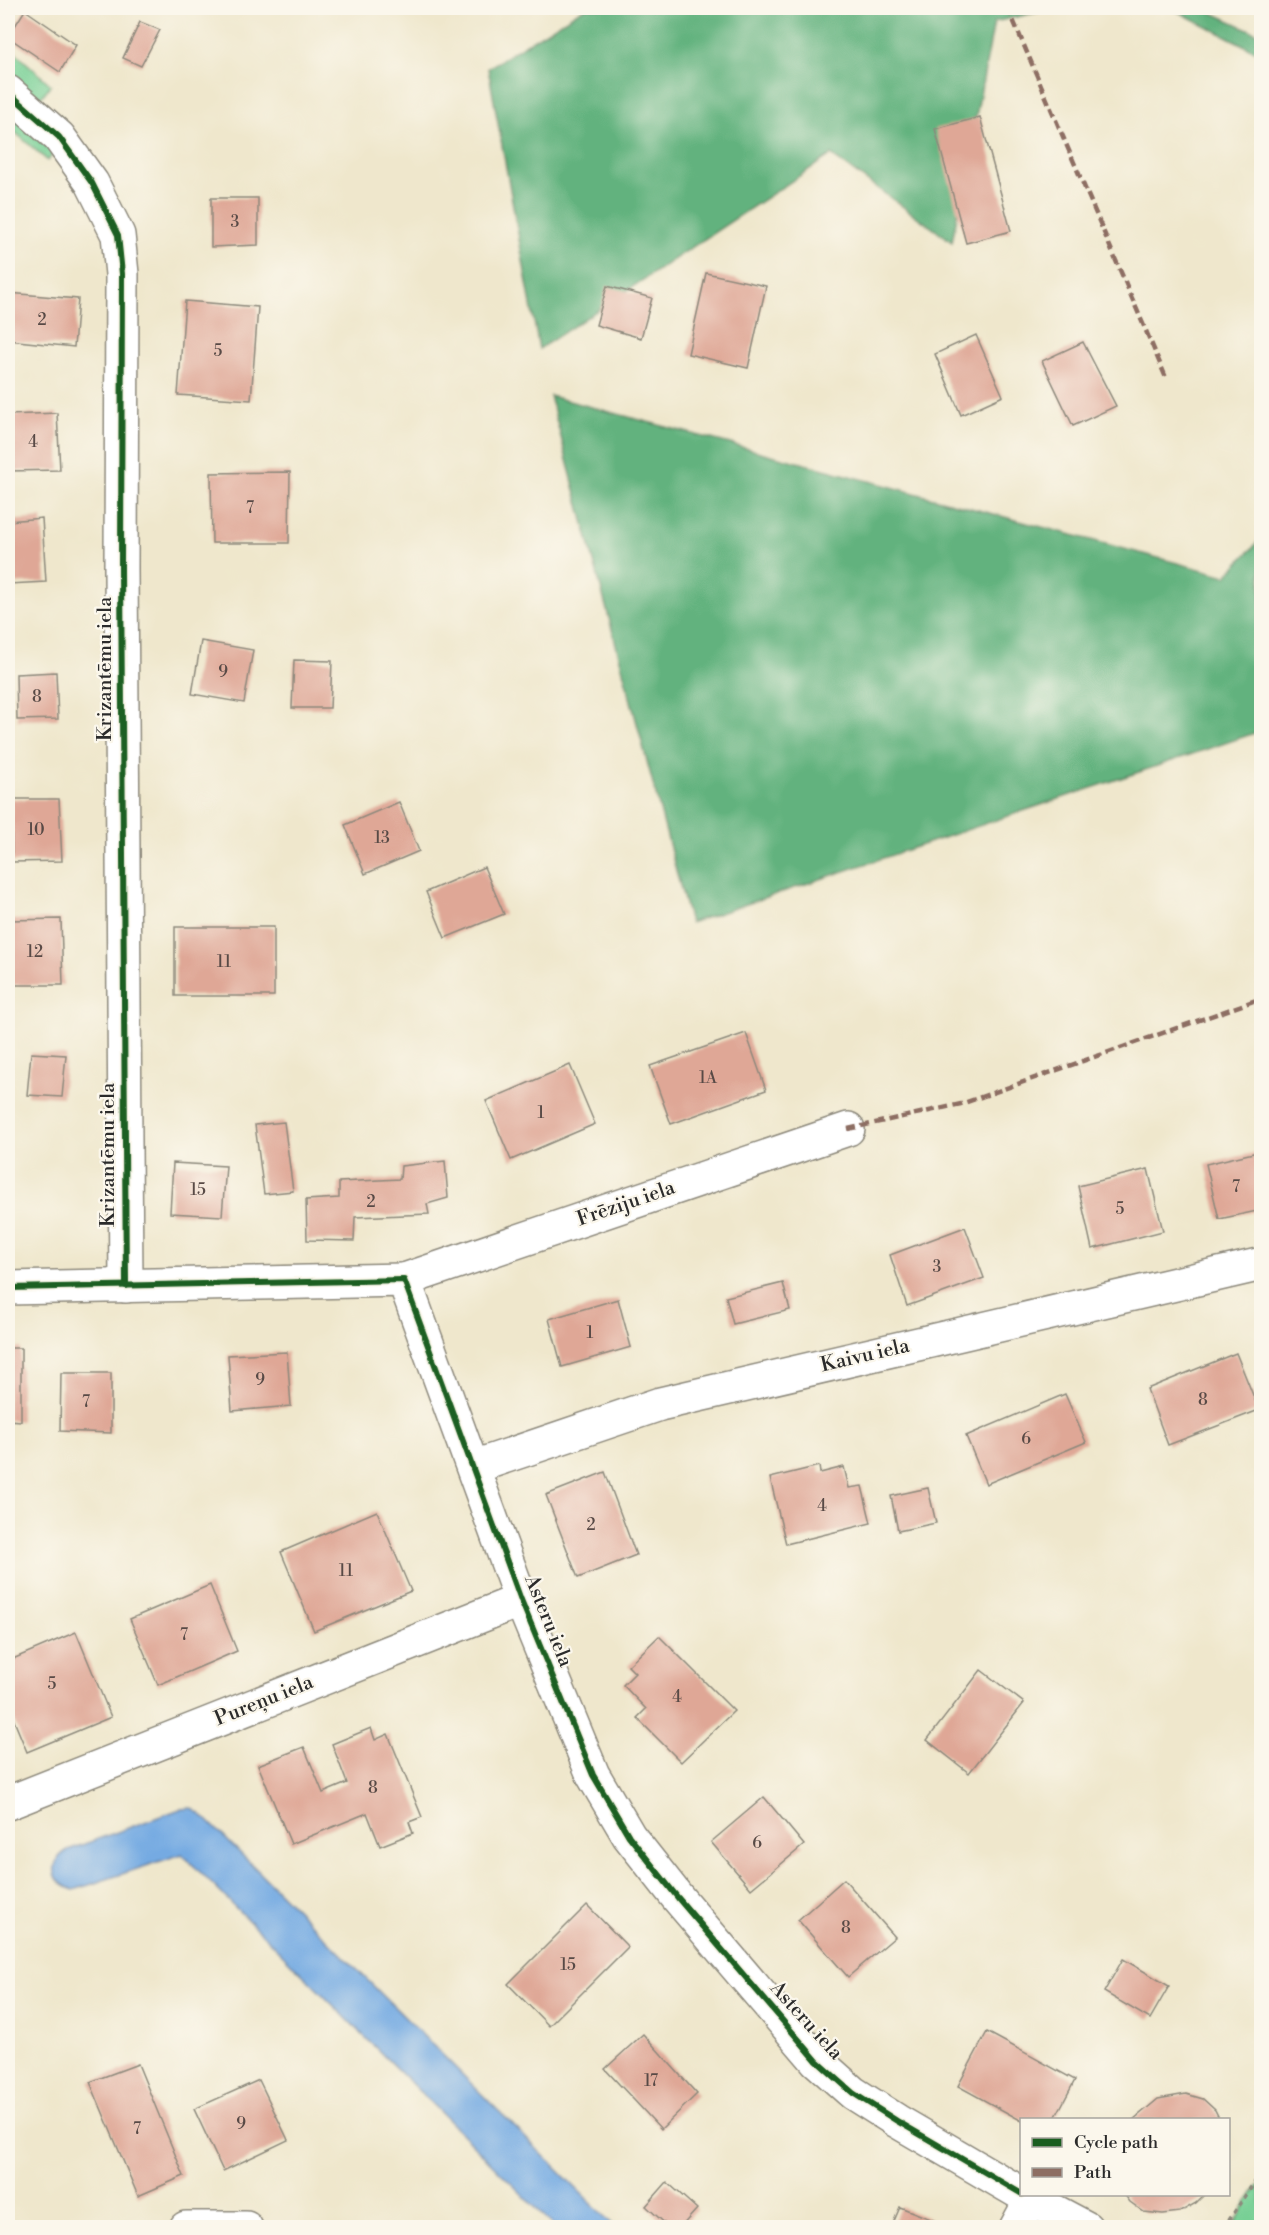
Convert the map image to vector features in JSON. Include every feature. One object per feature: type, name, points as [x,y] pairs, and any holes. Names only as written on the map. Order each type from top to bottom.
[{"type":"street","name":"Krizantēmu iela","points":[[8,92],[58,137],[93,183],[118,236],[122,274],[121,568],[126,1286]]},
{"type":"street","name":"Frēziju iela","points":[[404,1280],[848,1129]]},
{"type":"street","name":"Kaivu iela","points":[[474,1467],[660,1404],[1262,1264]]},
{"type":"street","points":[[8,1288],[404,1280]]},
{"type":"street","name":"Asteru iela","points":[[404,1280],[521,1600],[593,1775],[629,1836],[773,2011],[817,2061],[853,2093],[1023,2204],[1086,2228]]},
{"type":"street","name":"Pureņu iela","points":[[8,1803],[521,1600]]},
{"type":"street","points":[[186,2228],[246,2228]]},
{"type":"path","points":[[1224,2228],[1262,2171]]},
{"type":"green space","points":[[584,8],[1056,8],[994,22],[952,242],[831,155],[539,349],[488,68]]},
{"type":"green space","points":[[1171,8],[1202,8],[1261,35],[1261,54]]},
{"type":"green space","points":[[8,46],[51,85],[36,103],[8,78]]},
{"type":"green space","points":[[8,111],[54,152],[48,161],[8,126]]},
{"type":"green space","points":[[550,396],[1226,576],[1261,539],[1261,731],[690,923]]},
{"type":"green space","points":[[1261,2183],[1261,2227],[1232,2227],[1258,2187]]},
{"type":"water","points":[[192,1808],[202,1815],[615,2227],[555,2227],[182,1854],[74,1890],[57,1878],[55,1866],[57,1860],[68,1850],[180,1809]]},
{"type":"building","points":[[25,10],[76,45],[60,72],[8,37]]},
{"type":"building","points":[[140,22],[160,30],[141,66],[123,58]]},
{"type":"building","points":[[980,117],[1011,231],[966,243],[935,129]]},
{"type":"building","points":[[211,198],[258,198],[258,245],[211,247]]},
{"type":"building","points":[[706,273],[766,286],[748,368],[688,354]]},
{"type":"building","points":[[607,286],[652,298],[641,338],[596,325]]},
{"type":"building","points":[[8,293],[78,299],[74,347],[8,340]]},
{"type":"building","points":[[185,301],[258,307],[251,400],[178,395]]},
{"type":"building","points":[[976,335],[1003,396],[961,415],[935,354]]},
{"type":"building","points":[[1083,342],[1116,406],[1073,426],[1042,361]]},
{"type":"building","points":[[57,413],[60,470],[8,471],[8,415]]},
{"type":"building","points":[[290,472],[289,543],[212,543],[211,473]]},
{"type":"building","points":[[42,518],[46,582],[8,584],[8,521]]},
{"type":"building","points":[[201,641],[253,650],[244,703],[192,694]]},
{"type":"building","points":[[294,660],[332,661],[330,708],[292,708]]},
{"type":"building","points":[[56,672],[58,719],[17,720],[16,674]]},
{"type":"building","points":[[11,799],[59,799],[62,861],[12,862]]},
{"type":"building","points":[[399,802],[419,851],[365,874],[345,825]]},
{"type":"building","points":[[484,867],[504,914],[445,938],[426,892]]},
{"type":"building","points":[[61,919],[63,985],[8,985],[8,920]]},
{"type":"building","points":[[175,927],[274,927],[274,996],[175,996]]},
{"type":"building","points":[[746,1033],[766,1090],[671,1124],[650,1066]]},
{"type":"building","points":[[31,1053],[66,1055],[62,1097],[27,1095]]},
{"type":"building","points":[[570,1065],[595,1124],[511,1160],[486,1101]]},
{"type":"building","points":[[284,1122],[293,1191],[264,1194],[255,1125]]},
{"type":"building","points":[[1262,1151],[1262,1210],[1219,1219],[1206,1164]]},
{"type":"building","points":[[445,1161],[448,1198],[427,1204],[429,1214],[355,1217],[354,1241],[307,1240],[306,1200],[339,1198],[339,1182],[400,1179],[401,1166]]},
{"type":"building","points":[[173,1163],[226,1166],[222,1216],[170,1213]]},
{"type":"building","points":[[1148,1169],[1163,1231],[1092,1249],[1078,1186]]},
{"type":"building","points":[[965,1227],[984,1278],[907,1306],[890,1255]]},
{"type":"building","points":[[783,1283],[790,1310],[733,1324],[726,1297]]},
{"type":"building","points":[[618,1299],[631,1347],[562,1367],[549,1319]]},
{"type":"building","points":[[8,1348],[21,1348],[21,1421],[8,1420]]},
{"type":"building","points":[[287,1352],[291,1406],[232,1411],[228,1355]]},
{"type":"building","points":[[1236,1353],[1259,1410],[1168,1445],[1147,1389]]},
{"type":"building","points":[[61,1373],[111,1373],[111,1433],[60,1431]]},
{"type":"building","points":[[1065,1394],[1086,1442],[986,1484],[966,1436]]},
{"type":"building","points":[[819,1466],[820,1473],[844,1467],[849,1488],[862,1486],[871,1523],[786,1544],[770,1478]]},
{"type":"building","points":[[605,1472],[636,1555],[578,1578],[546,1495]]},
{"type":"building","points":[[928,1488],[936,1523],[898,1531],[891,1496]]},
{"type":"building","points":[[377,1511],[411,1591],[314,1631],[281,1552]]},
{"type":"building","points":[[210,1585],[237,1651],[158,1685],[130,1619]]},
{"type":"building","points":[[76,1632],[111,1717],[27,1752],[8,1706],[8,1661]]},
{"type":"building","points":[[659,1636],[734,1711],[681,1762],[637,1718],[646,1709],[623,1685],[635,1673],[628,1666]]},
{"type":"building","points":[[981,1670],[1024,1703],[969,1773],[927,1740]]},
{"type":"building","points":[[371,1728],[375,1740],[388,1734],[422,1817],[409,1822],[413,1833],[380,1846],[367,1813],[291,1844],[258,1765],[304,1747],[323,1793],[347,1783],[332,1744]]},
{"type":"building","points":[[764,1797],[804,1845],[751,1889],[711,1842]]},
{"type":"building","points":[[844,1879],[895,1937],[848,1977],[798,1920]]},
{"type":"building","points":[[587,1905],[628,1947],[549,2026],[508,1984]]},
{"type":"building","points":[[1123,1959],[1169,1986],[1150,2019],[1104,1992]]},
{"type":"building","points":[[987,2032],[1075,2080],[1055,2118],[1020,2118],[1020,2120],[958,2086]]},
{"type":"building","points":[[643,2034],[697,2094],[661,2129],[605,2069]]},
{"type":"building","points":[[138,2064],[184,2176],[138,2196],[90,2082]]},
{"type":"building","points":[[259,2080],[288,2140],[223,2171],[194,2109]]},
{"type":"building","points":[[1186,2094],[1203,2099],[1215,2110],[1219,2118],[1135,2118],[1158,2099]]},
{"type":"building","points":[[667,2182],[697,2209],[680,2228],[670,2228],[646,2206]]},
{"type":"building","points":[[1126,2196],[1203,2196],[1180,2212],[1163,2214],[1144,2212]]},
{"type":"building","points":[[900,2207],[951,2227],[951,2228],[891,2228]]},
{"type":"marked path","points":[[1008,8],[1167,380]]},
{"type":"marked path","points":[[848,1129],[961,1104],[1262,998]]},
{"type":"cycle path","points":[[8,92],[59,137],[92,183],[118,235],[122,274],[121,568],[126,1286]]},
{"type":"cycle path","points":[[8,1288],[404,1280],[521,1600],[593,1775],[629,1836],[678,1898],[817,2061],[853,2093],[1020,2193]]}]
